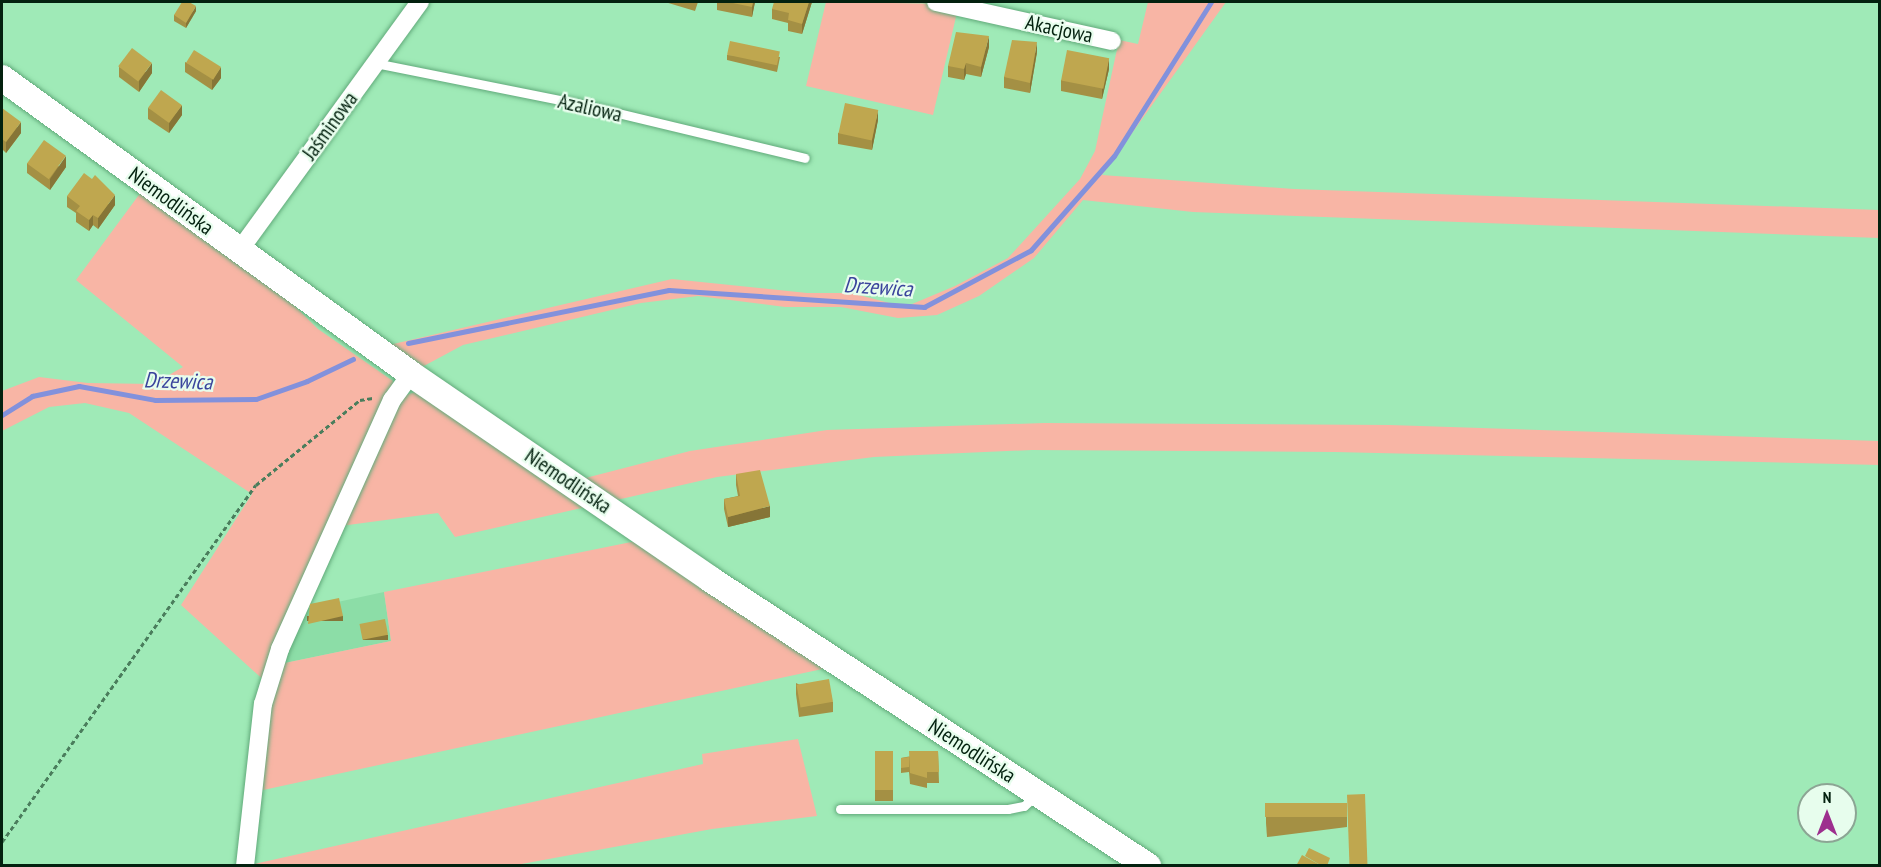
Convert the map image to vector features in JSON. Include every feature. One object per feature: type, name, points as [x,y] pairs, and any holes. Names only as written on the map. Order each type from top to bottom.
[{"type":"main road","name":"Niemodlińska","points":[[2,78],[411,374],[710,579],[1148,866]]},
{"type":"street","name":"Jaśminowa","points":[[239,251],[420,2]]},
{"type":"street","name":"Akacjowa","points":[[936,2],[1112,41]]},
{"type":"street","points":[[245,866],[263,704],[280,649],[316,563],[396,395],[411,374]]},
{"type":"lane","name":"Azaliowa","points":[[375,63],[580,104],[805,158]]},
{"type":"lane","points":[[840,809],[1008,809],[1024,806],[1037,793]]},
{"type":"path","points":[[2,842],[93,718],[256,485],[360,400],[396,395]]},
{"type":"shaded area","points":[[826,2],[959,4],[933,115],[806,86]]},
{"type":"shaded area","points":[[1148,2],[1226,2],[1102,175],[1294,189],[1879,210],[1879,238],[1193,212],[1083,200],[1034,258],[979,296],[937,315],[898,318],[841,307],[785,307],[698,296],[641,303],[463,345],[422,367],[389,345],[672,279],[807,293],[851,293],[905,307],[955,286],[1008,258],[1080,179],[1095,151],[1119,40],[1138,44]]},
{"type":"shaded area","points":[[147,184],[239,251],[318,329],[393,381],[392,400],[415,392],[570,482],[690,451],[827,430],[1044,423],[1390,425],[1879,441],[1880,465],[1335,452],[1032,450],[874,457],[717,477],[455,537],[438,513],[333,527],[275,665],[391,641],[384,592],[651,538],[841,665],[254,792],[269,685],[181,605],[252,494],[129,413],[85,403],[49,407],[2,431],[2,391],[39,377],[88,383],[153,384],[183,367],[76,280]]},
{"type":"shaded area","points":[[384,592],[391,641],[275,665],[296,611]]},
{"type":"shaded area","points":[[798,739],[817,816],[712,829],[516,865],[245,866],[703,764],[702,754]]},
{"type":"building","points":[[182,2],[189,2],[196,6],[186,23],[174,15]]},
{"type":"building","points":[[728,2],[753,2],[752,7]]},
{"type":"building","points":[[774,2],[809,2],[802,24],[788,20],[789,13],[772,9]]},
{"type":"building","points":[[956,32],[989,36],[981,67],[966,63],[964,69],[948,66]]},
{"type":"building","points":[[1012,40],[1037,42],[1030,83],[1004,77]]},
{"type":"building","points":[[730,41],[780,52],[777,65],[727,55]]},
{"type":"building","points":[[132,48],[152,63],[138,81],[118,66]]},
{"type":"building","points":[[194,50],[221,67],[213,80],[186,63]]},
{"type":"building","points":[[1067,50],[1109,58],[1103,89],[1061,80]]},
{"type":"building","points":[[161,90],[182,105],[169,123],[148,108]]},
{"type":"building","points":[[845,103],[878,110],[872,140],[839,133]]},
{"type":"building","points":[[2,108],[21,122],[6,142],[2,139]]},
{"type":"building","points":[[44,140],[66,156],[49,179],[27,163]]},
{"type":"building","points":[[84,173],[92,179],[95,175],[115,195],[98,218],[93,215],[89,220],[76,211],[80,206],[67,196]]},
{"type":"building","points":[[760,470],[770,506],[728,517],[724,499],[740,496],[736,474]]},
{"type":"building","points":[[339,598],[343,616],[308,624],[310,604]]},
{"type":"building","points":[[385,619],[388,635],[363,640],[359,624]]},
{"type":"building","points":[[829,679],[833,702],[800,707],[797,685]]},
{"type":"building","points":[[875,751],[893,751],[893,790],[875,790]]},
{"type":"building","points":[[909,751],[938,751],[939,772],[927,772],[927,778],[910,773]]},
{"type":"building","points":[[909,757],[909,767],[901,768],[901,758]]},
{"type":"building","points":[[1365,794],[1368,866],[1350,866],[1347,795]]},
{"type":"building","points":[[1265,803],[1347,803],[1347,817],[1265,817]]},
{"type":"building","points":[[1309,848],[1330,858],[1327,866],[1322,866],[1305,856]]},
{"type":"building","points":[[1302,855],[1322,866],[1296,866]]},
{"type":"waterway","name":"Drzewica","points":[[408,343],[669,290],[924,307],[1031,250],[1114,156],[1211,2]]},
{"type":"waterway","name":"Drzewica","points":[[2,415],[32,396],[79,386],[155,400],[256,399],[307,381],[353,359]]}]
